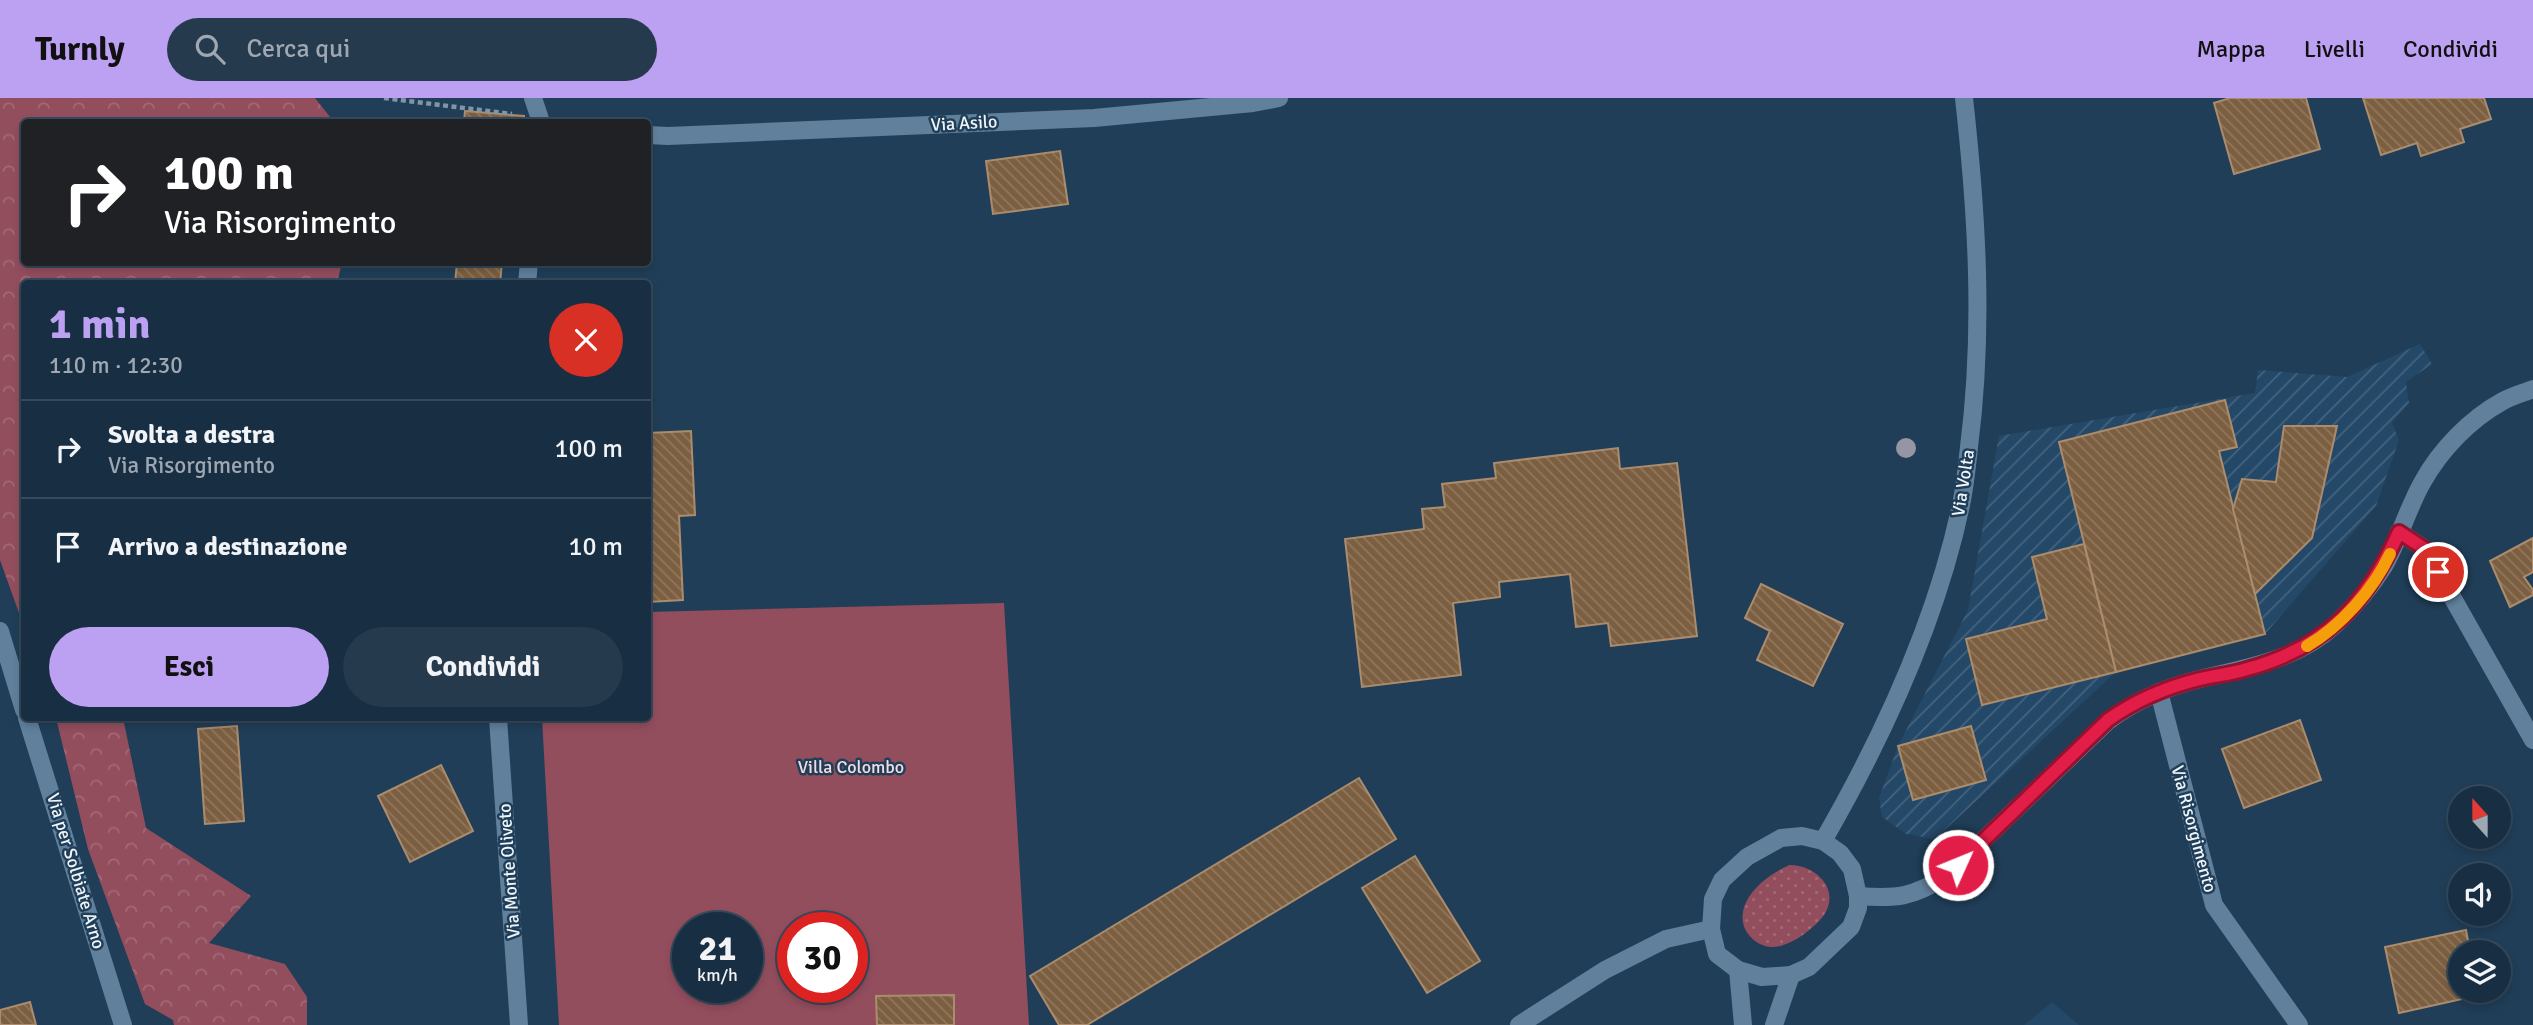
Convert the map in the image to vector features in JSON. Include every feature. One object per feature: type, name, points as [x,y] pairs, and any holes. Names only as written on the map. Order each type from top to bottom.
[{"type":"street","points":[[533,98],[540,119]]},
{"type":"street","name":"Via Asilo","points":[[651,135],[1094,118],[1253,103],[1279,98]]},
{"type":"street","name":"Via Volta","points":[[1823,841],[1861,776],[1910,666],[1947,563],[1962,502],[1979,338],[1978,259],[1964,98]]},
{"type":"street","points":[[1858,896],[1885,898],[1919,893],[1945,877],[2108,720],[2129,705],[2199,679],[2279,660],[2310,645],[2335,625],[2361,598],[2384,566],[2422,483],[2444,451],[2469,425],[2504,400],[2533,389]]},
{"type":"street","points":[[2399,532],[2425,549],[2533,740]]},
{"type":"street","points":[[0,631],[21,700]]},
{"type":"street","name":"Via Risorgimento","points":[[2159,692],[2214,905],[2299,1025]]},
{"type":"street","name":"Via per Solbiate Arno","points":[[28,721],[123,1025]]},
{"type":"street","name":"Via Monte Oliveto","points":[[498,721],[519,1025]]},
{"type":"street","points":[[1802,836],[1823,841],[1840,853],[1852,869],[1858,896],[1851,927],[1810,967],[1791,975],[1762,977],[1738,970],[1717,954],[1711,929],[1713,899],[1722,880],[1747,857],[1781,838],[1802,836]]},
{"type":"street","points":[[1520,1025],[1605,970],[1666,939],[1711,929]]},
{"type":"street","points":[[1738,970],[1743,1025]]},
{"type":"street","points":[[1774,1025],[1791,975]]},
{"type":"path","points":[[384,98],[533,119]]},
{"type":"shaded area","points":[[2420,344],[2432,364],[2406,382],[2409,403],[2392,423],[2399,440],[2376,506],[2265,634],[2116,672],[1935,839],[1906,834],[1882,817],[1879,798],[1898,746],[1968,610],[1999,436],[2255,393],[2258,370],[2347,377]]},
{"type":"shaded area","points":[[2052,1002],[2079,1025],[2024,1025]]},
{"type":"green space","points":[[0,98],[315,98],[332,119],[21,119],[21,266],[341,266],[338,280],[21,280],[21,619],[0,560]]},
{"type":"green space","name":"Villa Colombo","points":[[1004,603],[1029,1025],[559,1025],[542,721],[651,721],[651,612]]},
{"type":"green space","points":[[57,721],[124,721],[146,828],[251,896],[209,943],[285,964],[307,997],[307,1025],[174,1025],[173,1020],[145,1004],[88,849]]},
{"type":"green space","points":[[1790,865],[1808,869],[1823,880],[1829,896],[1828,905],[1824,915],[1806,933],[1781,946],[1765,946],[1751,937],[1745,929],[1744,908],[1762,882]]},
{"type":"building","points":[[2230,98],[2306,98],[2320,149],[2234,174],[2214,103]]},
{"type":"building","points":[[2363,98],[2484,98],[2491,119],[2460,129],[2464,142],[2421,156],[2417,143],[2381,155]]},
{"type":"building","points":[[465,111],[524,116],[524,119],[464,119]]},
{"type":"building","points":[[1060,151],[1068,204],[993,214],[986,161]]},
{"type":"building","points":[[457,266],[502,266],[500,280],[455,280]]},
{"type":"building","points":[[2225,400],[2237,447],[2219,451],[2265,634],[2116,672],[2059,442]]},
{"type":"building","points":[[2284,426],[2337,426],[2312,538],[2255,594],[2233,509],[2242,479],[2276,482]]},
{"type":"building","points":[[691,431],[695,515],[679,516],[683,600],[651,602],[651,433]]},
{"type":"building","points":[[1618,448],[1620,469],[1677,463],[1697,636],[1611,646],[1608,623],[1576,627],[1570,574],[1499,582],[1500,597],[1453,603],[1461,675],[1362,687],[1345,539],[1424,529],[1422,509],[1445,507],[1442,484],[1496,478],[1494,463]]},
{"type":"building","points":[[2533,538],[2533,572],[2524,577],[2533,590],[2533,595],[2510,607],[2490,561]]},
{"type":"building","points":[[2084,544],[2116,672],[1982,705],[1966,639],[2047,619],[2032,557]]},
{"type":"building","points":[[1761,584],[1843,624],[1813,686],[1757,660],[1770,631],[1745,618]]},
{"type":"building","points":[[2300,720],[2321,780],[2244,808],[2222,749]]},
{"type":"building","points":[[237,726],[244,821],[205,824],[198,729]]},
{"type":"building","points":[[1971,726],[1986,780],[1913,800],[1898,746]]},
{"type":"building","points":[[441,765],[473,831],[410,862],[378,796]]},
{"type":"building","points":[[1359,778],[1396,839],[1087,1025],[1059,1025],[1030,976]]},
{"type":"building","points":[[1415,856],[1480,961],[1427,993],[1362,888]]},
{"type":"building","points":[[2466,930],[2468,940],[2448,940],[2448,1002],[2399,1013],[2385,947]]},
{"type":"building","points":[[954,995],[954,1025],[877,1025],[876,996]]},
{"type":"building","points":[[30,1002],[36,1025],[0,1025],[0,1010]]},
{"type":"slow traffic","points":[[2307,646],[2335,625],[2361,598],[2390,554]]},
{"type":"route","points":[[1958,865],[2108,720],[2129,705],[2199,679],[2279,660],[2310,645],[2335,625],[2361,598],[2384,566],[2399,532],[2425,549],[2438,572]]}]
